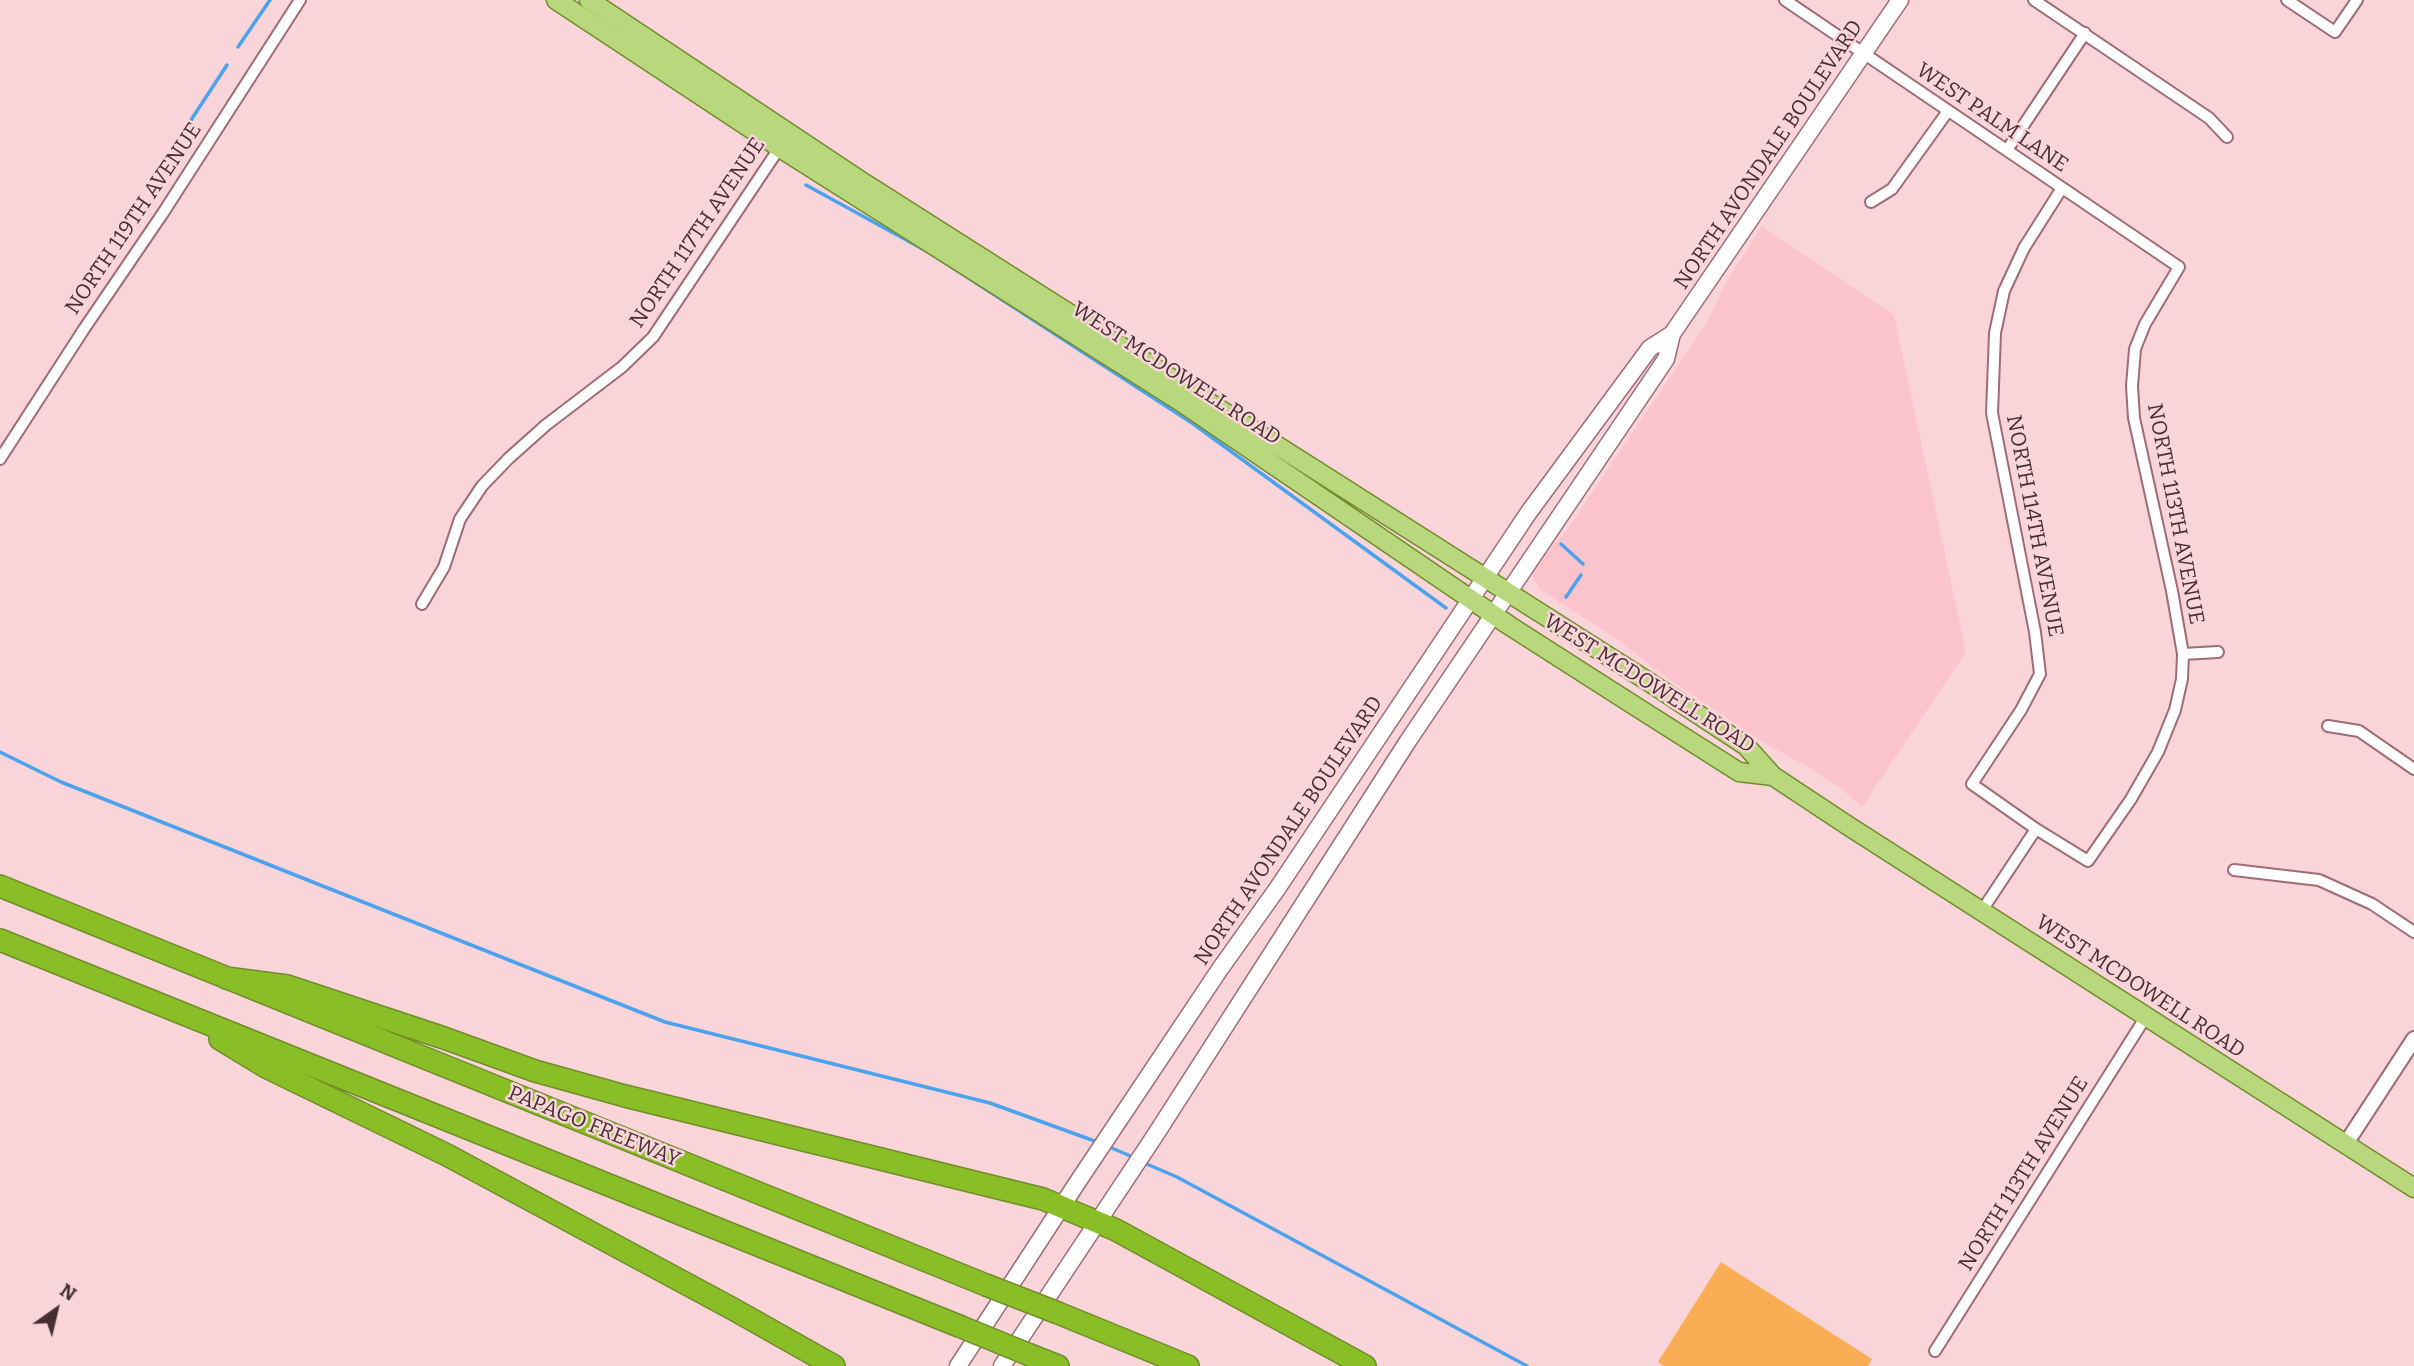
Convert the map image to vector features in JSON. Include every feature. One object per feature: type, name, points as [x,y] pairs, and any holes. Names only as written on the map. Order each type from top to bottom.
[{"type":"highway","name":"PAPAGO FREEWAY","points":[[0,886],[1188,1366]]},
{"type":"highway","points":[[0,940],[1058,1366]]},
{"type":"highway","points":[[226,978],[287,986],[535,1071],[625,1096],[1043,1199],[1116,1230],[1365,1366]]},
{"type":"highway","points":[[164,1006],[267,1067],[447,1154],[834,1366]]},
{"type":"main road","name":"WEST MCDOWELL ROAD","points":[[556,0],[785,141],[1184,404],[1493,614],[1739,772],[1773,776]]},
{"type":"main road","name":"WEST MCDOWELL ROAD","points":[[589,0],[785,141],[861,181],[1486,577],[1746,746],[1773,776],[2145,1018],[2414,1188]]},
{"type":"main road","name":"NORTH AVONDALE BOULEVARD","points":[[1002,1366],[1156,1134],[1320,877],[1493,614],[1666,359],[1672,334],[1900,0]]},
{"type":"main road","name":"NORTH AVONDALE BOULEVARD","points":[[958,1366],[1220,969],[1297,860],[1529,512],[1650,348],[1672,334]]},
{"type":"main road","points":[[1297,860],[1320,877]]},
{"type":"street","name":"NORTH 119TH AVENUE","points":[[1,457],[300,0]]},
{"type":"street","name":"WEST PALM LANE","points":[[1785,0],[2179,267]]},
{"type":"street","points":[[2034,0],[2208,118],[2227,137]]},
{"type":"street","points":[[2287,0],[2335,32],[2357,0]]},
{"type":"street","points":[[2007,150],[2085,33]]},
{"type":"street","points":[[1871,202],[1892,190],[1948,111]]},
{"type":"street","name":"NORTH 117TH AVENUE","points":[[422,604],[444,567],[460,519],[482,486],[546,425],[622,367],[653,337],[785,141]]},
{"type":"street","name":"NORTH 114TH AVENUE","points":[[2036,829],[1972,784],[2021,710],[2040,674],[2035,632],[1992,413],[1995,333],[2009,280],[2024,248],[2062,188]]},
{"type":"street","name":"NORTH 113TH AVENUE","points":[[2036,829],[2088,861],[2131,799],[2158,752],[2175,710],[2182,679],[2183,654],[2134,418],[2132,386],[2135,349],[2145,324],[2179,267]]},
{"type":"street","name":"NORTH 113TH AVENUE","points":[[2183,654],[2218,652]]},
{"type":"street","points":[[2328,726],[2359,731],[2414,769]]},
{"type":"street","points":[[1982,912],[2036,829]]},
{"type":"street","points":[[2234,870],[2319,880],[2372,904],[2414,932]]},
{"type":"street","name":"NORTH 113TH AVENUE","points":[[1935,1351],[2145,1018]]},
{"type":"street","points":[[2346,1145],[2414,1039]]},
{"type":"shaded area","points":[[1762,226],[1894,315],[1966,652],[1862,807],[1810,768],[1766,744],[1670,680],[1615,638],[1539,589],[1532,576],[1538,561],[1565,533],[1705,325],[1726,282]]},
{"type":"shaded area","points":[[1721,1262],[1872,1359],[1868,1366],[1664,1366],[1658,1362]]},
{"type":"waterway","points":[[238,47],[270,0]]},
{"type":"waterway","points":[[191,120],[227,65]]},
{"type":"waterway","points":[[806,185],[930,253],[1192,423],[1446,608]]},
{"type":"waterway","points":[[1561,544],[1583,564]]},
{"type":"waterway","points":[[1566,597],[1581,575]]},
{"type":"waterway","points":[[0,752],[61,782],[665,1022],[990,1103],[1100,1143]]},
{"type":"waterway","points":[[1107,1146],[1135,1158]]},
{"type":"waterway","points":[[1142,1162],[1177,1177],[1527,1366]]}]
